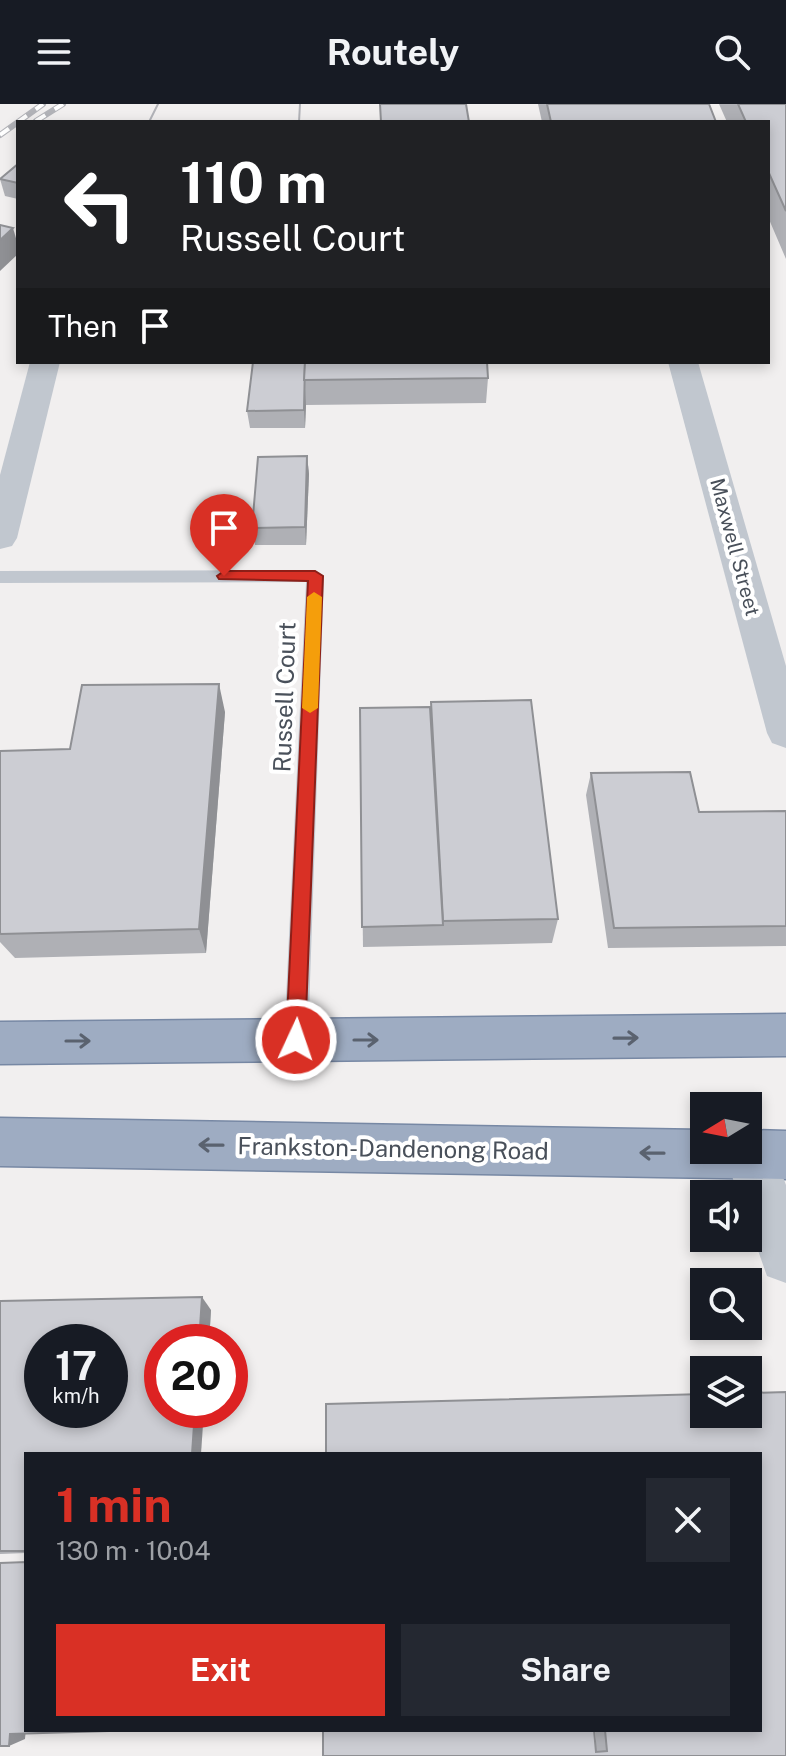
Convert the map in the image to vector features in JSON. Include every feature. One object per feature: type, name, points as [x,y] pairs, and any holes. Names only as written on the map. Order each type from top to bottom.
[{"type":"highway","points":[[0,1043],[786,1035]]},
{"type":"highway","name":"Frankston-Dandenong Road","points":[[0,1142],[768,1155]]},
{"type":"street","points":[[0,538],[44,364]]},
{"type":"street","name":"Maxwell Street","points":[[684,364],[786,733]]},
{"type":"street","points":[[768,1155],[786,1257]]},
{"type":"lane","name":"Russell Court","points":[[0,577],[315,576],[296,1040]]},
{"type":"building","points":[[380,104],[466,104],[469,120],[381,120]]},
{"type":"building","points":[[547,104],[709,104],[715,120],[551,120]]},
{"type":"building","points":[[738,104],[786,104],[786,211],[770,175],[770,120],[745,120]]},
{"type":"building","points":[[16,166],[16,183],[0,179]]},
{"type":"building","points":[[0,225],[13,228],[0,240]]},
{"type":"building","points":[[253,364],[305,364],[304,410],[247,411]]},
{"type":"building","points":[[305,364],[487,364],[488,378],[304,380]]},
{"type":"building","points":[[307,456],[305,527],[252,528],[258,457]]},
{"type":"building","points":[[219,684],[199,929],[1,934],[0,751],[70,749],[82,685]]},
{"type":"building","points":[[531,700],[558,919],[443,921],[431,702]]},
{"type":"building","points":[[430,707],[443,925],[362,927],[360,708]]},
{"type":"building","points":[[690,772],[699,812],[786,811],[786,926],[614,928],[591,773]]},
{"type":"building","points":[[202,1297],[200,1324],[144,1324],[144,1428],[194,1428],[192,1452],[24,1452],[24,1551],[0,1551],[0,1301]]},
{"type":"building","points":[[786,1392],[786,1756],[323,1756],[323,1732],[594,1732],[596,1752],[607,1751],[605,1732],[762,1732],[762,1452],[326,1452],[326,1404],[690,1394],[690,1428],[762,1428],[762,1393]]},
{"type":"building","points":[[24,1562],[24,1732],[76,1732],[10,1734],[9,1746],[0,1746],[0,1563]]},
{"type":"tram line","points":[[150,120],[158,104]]},
{"type":"tram line","points":[[299,120],[300,104]]},
{"type":"railway","points":[[21,120],[43,104]]},
{"type":"railway","points":[[38,120],[63,104]]},
{"type":"railway","points":[[0,135],[16,123]]},
{"type":"slow traffic","points":[[310,708],[314,597]]},
{"type":"route","points":[[224,576],[315,576],[296,1040]]}]
